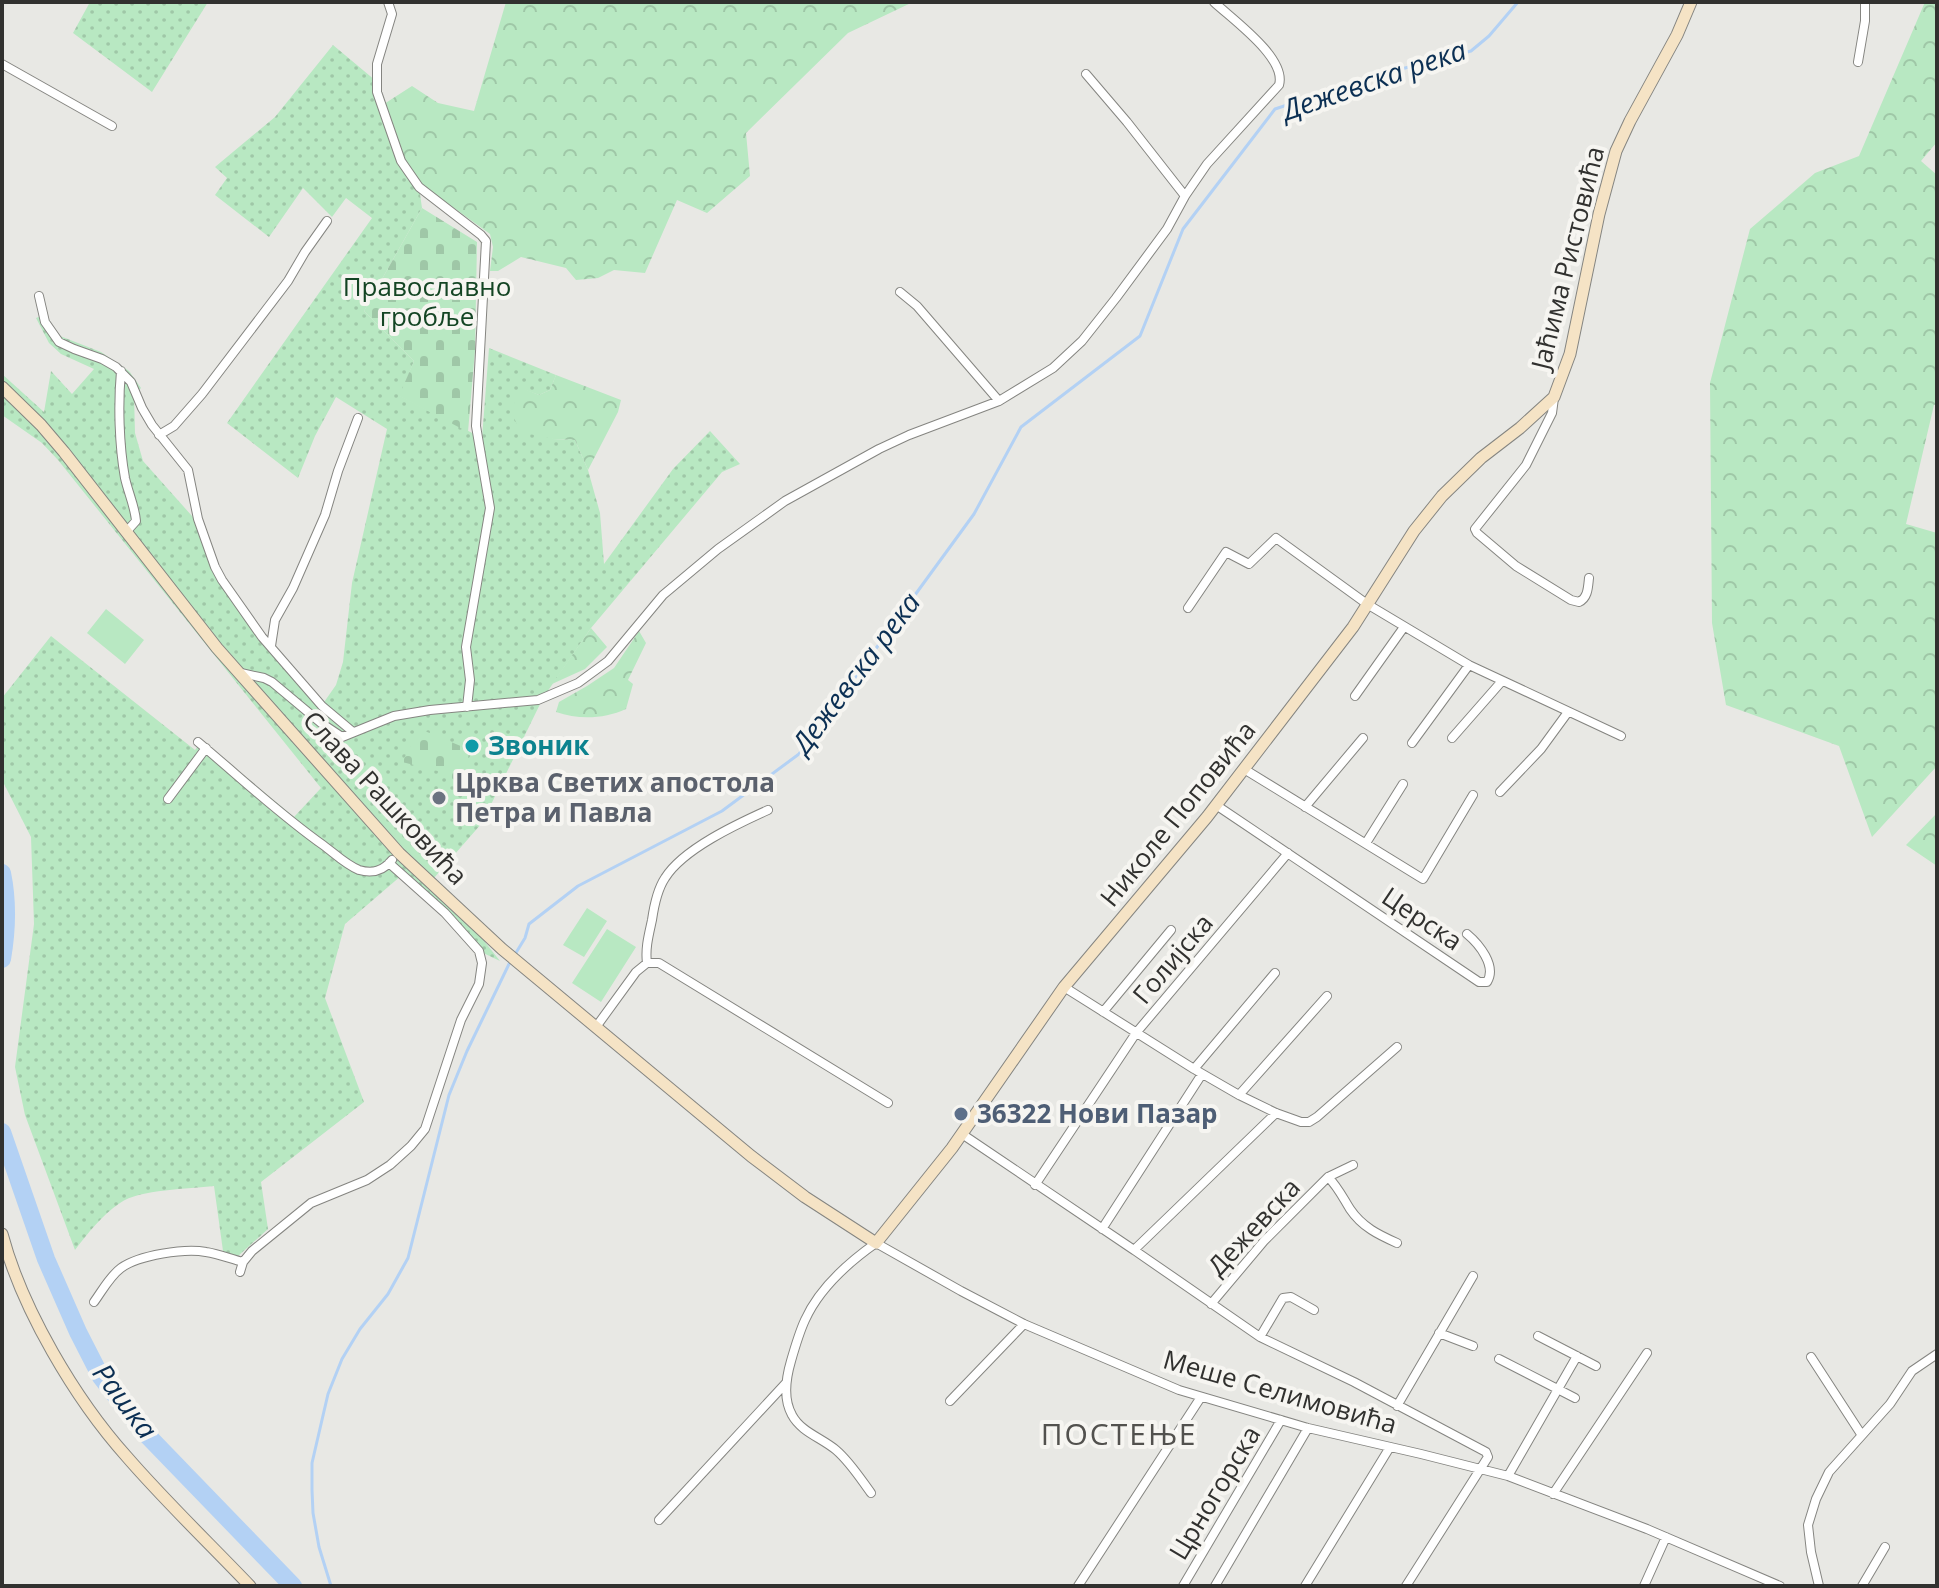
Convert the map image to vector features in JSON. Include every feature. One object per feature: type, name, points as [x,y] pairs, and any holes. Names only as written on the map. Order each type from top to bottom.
[{"type":"main road","name":"Јаћима Ристовића","points":[[1367,604],[1414,531],[1442,496],[1481,458],[1554,397],[1570,354],[1599,214],[1616,151],[1691,2]]},
{"type":"main road","name":"Слава Рашковића","points":[[2,387],[49,434],[187,611],[399,853],[537,978]]},
{"type":"main road","name":"Николе Поповића","points":[[876,1243],[962,1134],[1064,987],[1216,805],[1353,627],[1367,604]]},
{"type":"main road","name":"Меше Селимовића","points":[[537,978],[751,1156],[805,1197],[876,1243]]},
{"type":"main road","points":[[2,1234],[10,1263],[34,1317],[82,1398],[126,1456],[250,1586]]},
{"type":"street","points":[[388,2],[392,14],[377,64],[377,92],[401,161],[419,187],[486,241],[476,426],[490,508],[466,647],[470,680],[467,707]]},
{"type":"street","name":"Слава Рашковића","points":[[241,673],[272,682],[342,737],[394,716],[538,700],[578,683],[608,661],[663,595],[718,549],[785,501],[879,449],[1018,392],[1053,368],[1082,341],[1167,229],[1207,164],[1279,85],[1280,73],[1261,44],[1214,2]]},
{"type":"street","points":[[1858,62],[1865,2]]},
{"type":"street","points":[[2,64],[112,126]]},
{"type":"street","points":[[1086,74],[1185,196]]},
{"type":"street","points":[[159,435],[174,426],[202,394],[288,281],[327,221]]},
{"type":"street","points":[[900,292],[917,306],[999,401]]},
{"type":"street","points":[[39,296],[45,322],[59,342],[102,359],[121,371],[122,458],[136,516],[136,521],[127,531]]},
{"type":"street","name":"Слава Рашковића","points":[[121,371],[133,385],[146,416],[188,470],[195,510],[218,574],[254,628],[322,706],[353,732]]},
{"type":"street","name":"Јаћима Ристовића","points":[[1554,397],[1552,413],[1526,465],[1475,529],[1516,566],[1571,600],[1583,601],[1589,578]]},
{"type":"street","points":[[271,646],[275,620],[293,588],[325,515],[358,418]]},
{"type":"street","points":[[1188,608],[1226,552],[1249,564],[1276,538],[1367,604],[1469,665],[1621,736]]},
{"type":"street","points":[[1355,696],[1404,627]]},
{"type":"street","points":[[1412,743],[1469,665]]},
{"type":"street","points":[[1452,738],[1502,681]]},
{"type":"street","points":[[1500,792],[1541,749],[1568,712]]},
{"type":"street","points":[[1305,807],[1363,738]]},
{"type":"street","name":"Слава Рашковића","points":[[94,1302],[117,1271],[151,1256],[197,1250],[209,1252],[241,1267],[252,1251],[311,1203],[367,1180],[390,1165],[425,1129],[461,1020],[479,984],[482,963],[479,951],[445,913],[389,863],[382,870],[372,872],[353,867],[292,823],[202,745],[168,799]]},
{"type":"street","points":[[1244,769],[1423,879],[1473,795]]},
{"type":"street","points":[[1366,843],[1403,784]]},
{"type":"street","name":"Церска","points":[[1216,805],[1479,982],[1487,982],[1491,969],[1467,934]]},
{"type":"street","points":[[647,963],[646,951],[658,894],[673,867],[690,852],[768,810]]},
{"type":"street","points":[[389,863],[399,853]]},
{"type":"street","name":"Голијска","points":[[1136,1033],[1288,853]]},
{"type":"street","name":"Голијска","points":[[1103,1012],[1171,930]]},
{"type":"street","points":[[596,1027],[636,972],[647,963],[659,963],[888,1103]]},
{"type":"street","points":[[1102,1229],[1198,1071],[1275,973]]},
{"type":"street","name":"Голијска","points":[[1064,987],[1239,1095],[1301,1122],[1309,1122],[1397,1047]]},
{"type":"street","points":[[1239,1095],[1327,996]]},
{"type":"street","points":[[1035,1185],[1136,1033]]},
{"type":"street","points":[[1134,1250],[1276,1113]]},
{"type":"street","name":"Дежевска","points":[[962,1134],[1260,1337],[1354,1382],[1486,1452],[1488,1457],[1481,1468]]},
{"type":"street","name":"Дежевска","points":[[1211,1304],[1264,1241],[1328,1177],[1353,1165]]},
{"type":"street","name":"Дежевска","points":[[1328,1177],[1363,1224],[1397,1243]]},
{"type":"street","points":[[871,1493],[839,1453],[799,1425],[792,1415],[786,1383],[796,1341],[806,1317],[838,1276],[876,1243]]},
{"type":"street","name":"Меше Селимовића","points":[[876,1243],[1024,1324],[1201,1397],[1308,1428],[1508,1476],[1666,1537],[1780,1586]]},
{"type":"street","points":[[1397,1406],[1473,1276]]},
{"type":"street","points":[[1260,1337],[1286,1296],[1314,1310]]},
{"type":"street","points":[[950,1401],[1024,1324]]},
{"type":"street","points":[[1439,1333],[1473,1346]]},
{"type":"street","points":[[1538,1336],[1596,1366]]},
{"type":"street","points":[[1553,1494],[1647,1353]]},
{"type":"street","points":[[1819,1586],[1808,1525],[1829,1472],[1890,1404],[1912,1371],[1937,1354]]},
{"type":"street","points":[[1508,1476],[1577,1356]]},
{"type":"street","points":[[1811,1357],[1861,1434]]},
{"type":"street","points":[[1499,1359],[1575,1398]]},
{"type":"street","points":[[659,1520],[786,1383]]},
{"type":"street","points":[[1078,1586],[1201,1397]]},
{"type":"street","name":"Црногорска","points":[[1183,1586],[1281,1420]]},
{"type":"street","points":[[1215,1586],[1308,1428]]},
{"type":"street","points":[[1305,1586],[1390,1447]]},
{"type":"street","points":[[1406,1586],[1481,1468]]},
{"type":"street","points":[[1644,1586],[1666,1537]]},
{"type":"street","points":[[1862,1586],[1885,1547]]},
{"type":"green space","points":[[90,2],[208,2],[152,92],[73,33]]},
{"type":"green space","points":[[506,2],[913,2],[848,33],[746,133],[750,176],[707,213],[677,200],[645,273],[614,270],[598,278],[576,280],[566,268],[521,257],[498,271],[490,271],[493,247],[490,234],[422,185],[406,163],[384,104],[412,86],[438,103],[474,111]]},
{"type":"green space","points":[[1925,2],[1937,2],[1937,142],[1921,161],[1937,175],[1937,404],[1934,405],[1906,524],[1937,533],[1937,766],[1872,837],[1839,746],[1726,705],[1712,623],[1710,383],[1750,229],[1815,173],[1859,156]]},
{"type":"green space","points":[[333,45],[376,81],[403,164],[419,187],[422,208],[364,311],[414,361],[400,396],[482,438],[489,348],[556,375],[550,390],[539,395],[520,388],[553,439],[575,440],[588,470],[600,513],[604,564],[673,469],[710,431],[740,464],[722,472],[591,628],[543,698],[482,823],[434,878],[500,961],[479,951],[402,875],[345,924],[325,998],[364,1102],[261,1182],[268,1229],[237,1257],[223,1251],[214,1186],[165,1190],[120,1203],[101,1219],[75,1250],[25,1115],[15,1067],[34,924],[31,837],[2,780],[2,698],[51,636],[195,750],[202,741],[294,817],[321,788],[58,460],[42,443],[2,415],[2,374],[44,412],[51,371],[72,394],[94,369],[61,354],[49,343],[36,318],[46,314],[60,336],[101,352],[129,371],[141,388],[134,395],[135,433],[143,461],[200,525],[215,567],[240,607],[322,705],[336,685],[343,662],[352,583],[387,429],[336,397],[315,436],[298,478],[227,423],[372,218],[346,198],[332,217],[303,188],[269,237],[215,195],[227,178],[215,167],[275,117]]},
{"type":"green space","name":"Православно гробље","points":[[422,208],[477,242],[475,350],[468,432],[399,396],[414,361],[364,311]]},
{"type":"green space","points":[[556,375],[621,400],[618,412],[588,470],[575,440],[521,432],[511,412],[520,387],[539,395],[550,390]]},
{"type":"green space","points":[[106,609],[144,640],[125,664],[87,633]]},
{"type":"green space","points":[[591,628],[607,647],[585,669],[552,684]]},
{"type":"green space","points":[[639,631],[646,643],[628,680],[633,684],[626,709],[591,717],[556,712],[559,702],[614,668]]},
{"type":"green space","points":[[420,729],[463,747],[469,753],[465,772],[454,780],[446,773],[402,762]]},
{"type":"green space","points":[[1937,813],[1937,866],[1906,845]]},
{"type":"green space","points":[[587,908],[607,921],[584,957],[563,945]]},
{"type":"green space","points":[[607,929],[636,947],[601,1002],[572,983]]},
{"type":"waterway","name":"Дежевска река","points":[[514,956],[529,924],[578,886],[722,811],[799,754],[974,514],[1021,427],[1140,336],[1183,229],[1275,109],[1378,75],[1471,51],[1489,36],[1518,2]]},
{"type":"waterway","name":"Рашка","points":[[2,873],[6,916],[2,959]]},
{"type":"waterway","name":"Дежевска река","points":[[331,1586],[319,1547],[312,1490],[312,1463],[328,1394],[342,1359],[360,1329],[388,1294],[408,1258],[449,1095],[510,962]]},
{"type":"waterway","name":"Рашка","points":[[2,1132],[46,1259],[101,1377],[145,1433],[293,1586]]},
{"type":"place","name":"Звоник","points":[[472,746]]},
{"type":"place","name":"Црква Светих апостола Петра и Павла","points":[[439,798]]},
{"type":"place","name":"36322 Нови Пазар","points":[[961,1114]]},
{"type":"district","name":"ПОСТЕЊЕ","points":[[1119,1435]]}]
